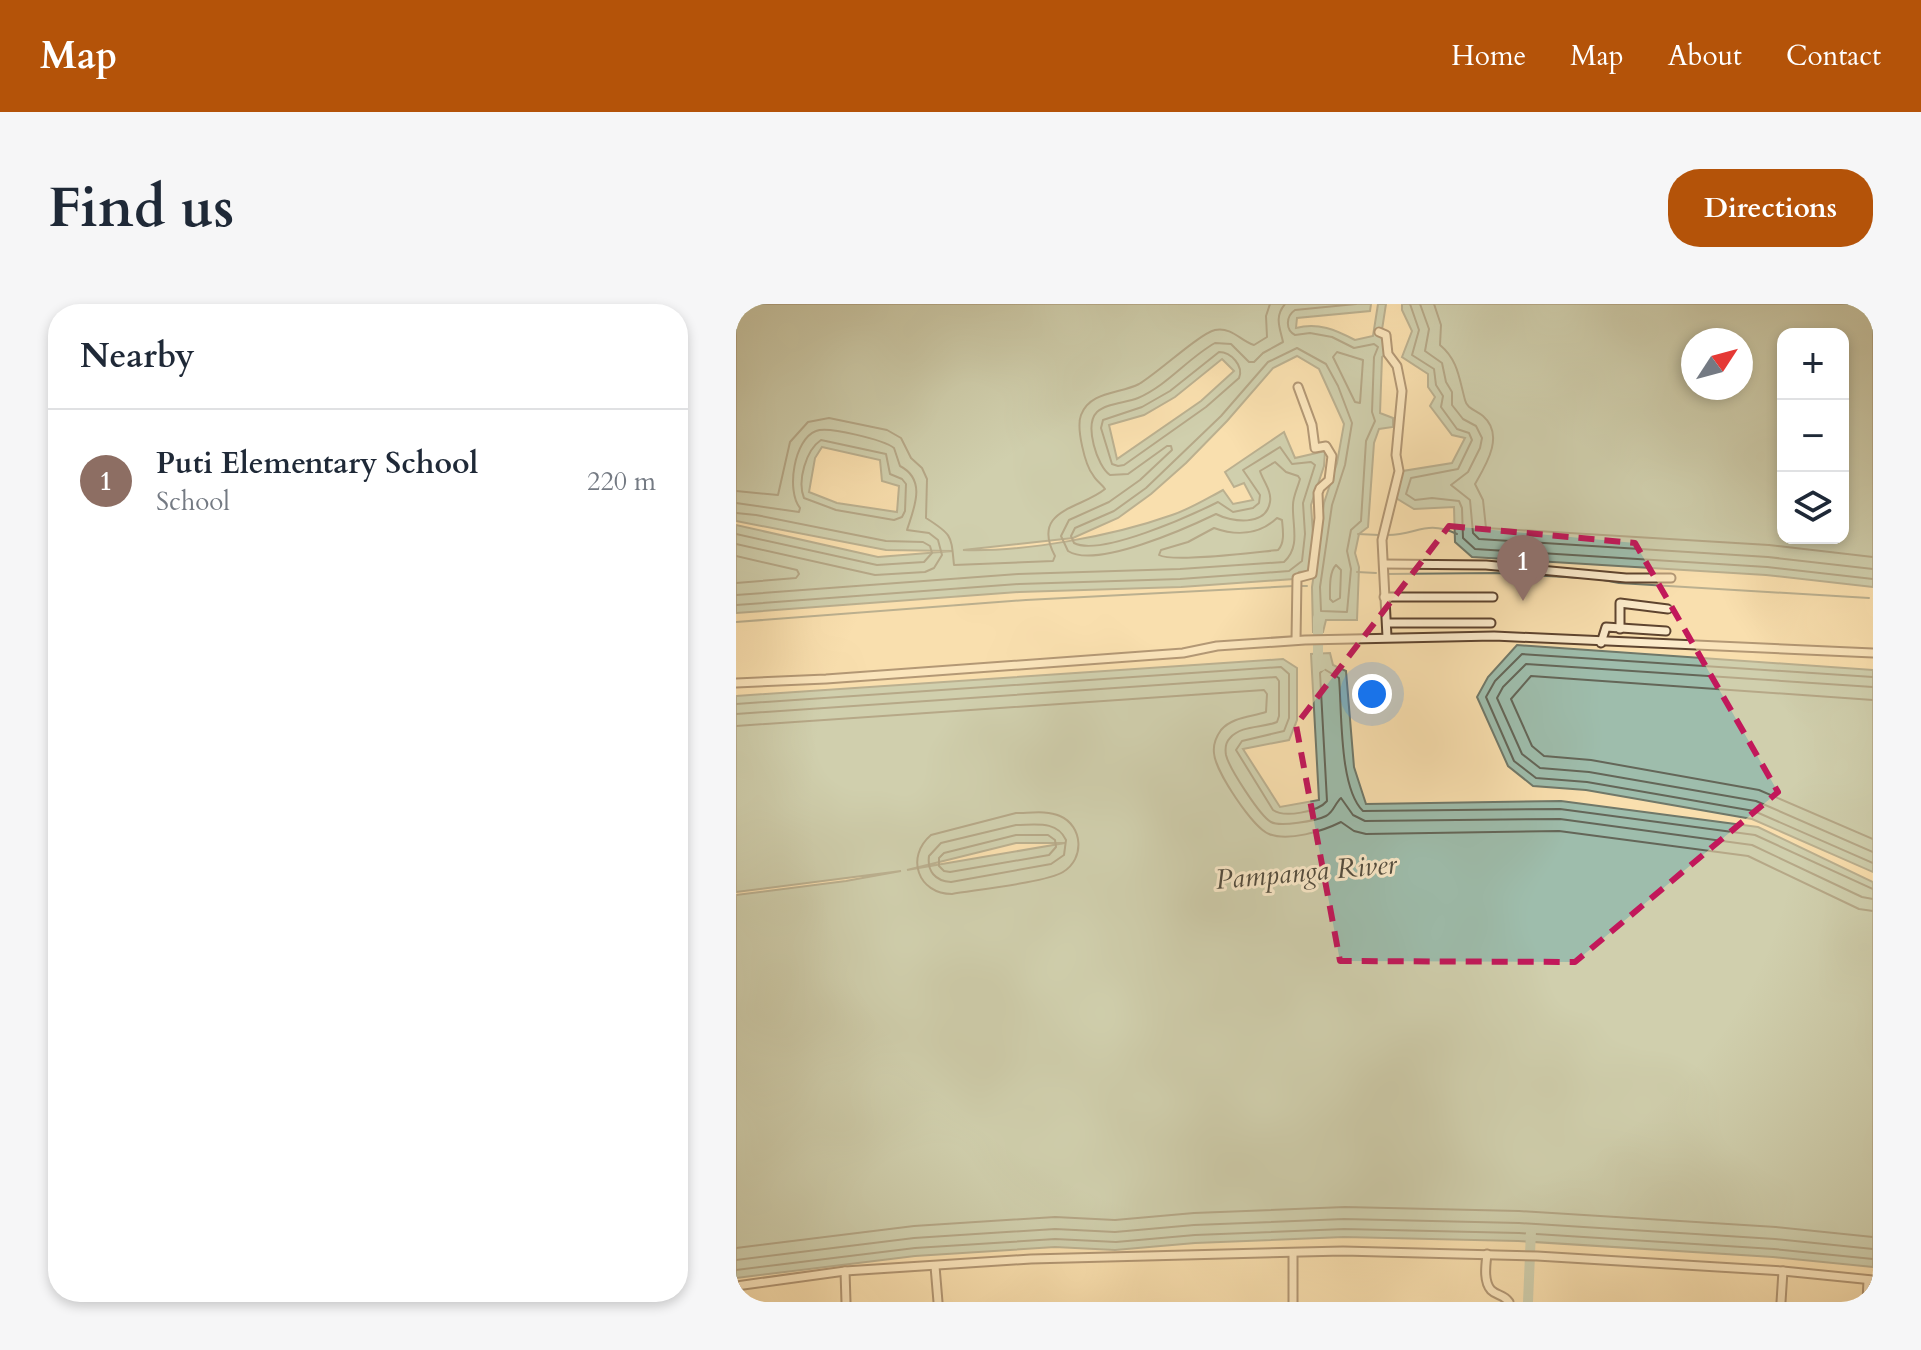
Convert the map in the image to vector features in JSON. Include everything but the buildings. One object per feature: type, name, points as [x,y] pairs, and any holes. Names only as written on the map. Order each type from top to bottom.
[{"type":"street","points":[[1381,332],[1386,335],[1389,357],[1397,366],[1402,391],[1396,455],[1399,471],[1382,540],[1387,637]]},
{"type":"street","points":[[1298,387],[1312,425],[1315,448],[1326,446],[1332,456],[1329,480],[1318,493],[1319,518],[1312,574],[1297,578],[1295,590],[1300,640]]},
{"type":"street","points":[[1384,564],[1486,565],[1626,578],[1671,578]]},
{"type":"street","points":[[1384,597],[1493,597]]},
{"type":"street","points":[[1620,629],[1620,603],[1668,609]]},
{"type":"street","points":[[1387,623],[1491,623]]},
{"type":"street","points":[[1601,643],[1606,627],[1666,631]]},
{"type":"street","points":[[736,683],[1183,653],[1217,646],[1300,640],[1387,637],[1494,636],[1873,653]]},
{"type":"street","points":[[736,1286],[845,1271],[1031,1259],[1434,1252],[1783,1271],[1871,1280],[1867,1302]]},
{"type":"street","points":[[1293,1253],[1293,1302]]},
{"type":"street","points":[[1487,1254],[1485,1269],[1489,1286],[1492,1292],[1504,1295],[1509,1302]]},
{"type":"street","points":[[935,1266],[938,1302]]},
{"type":"street","points":[[845,1271],[846,1302]]},
{"type":"street","points":[[1781,1302],[1783,1271]]},
{"type":"highlighted area","points":[[1449,526],[1635,543],[1778,792],[1575,962],[1340,961],[1296,725]]},
{"type":"water","points":[[736,304],[1371,304],[1370,311],[1297,318],[1296,328],[1327,328],[1355,340],[1373,336],[1378,304],[1386,304],[1381,336],[1387,345],[1387,353],[1382,357],[1380,413],[1393,418],[1393,427],[1379,429],[1374,443],[1368,527],[1359,534],[1355,553],[1359,567],[1357,620],[1326,620],[1323,632],[1313,632],[1312,587],[1324,503],[1337,463],[1344,424],[1319,369],[1297,356],[1273,368],[1186,463],[1118,518],[1073,538],[963,550],[1014,548],[1096,536],[1172,515],[1223,490],[1233,504],[1253,500],[1244,483],[1234,487],[1225,472],[1284,432],[1295,458],[1325,451],[1324,466],[1311,505],[1313,534],[1309,571],[1299,572],[1294,579],[1181,587],[1019,592],[736,613],[736,525],[878,557],[953,551],[886,550],[736,521]],"holes":[[[1222,359],[1234,371],[1201,401],[1117,459],[1109,425],[1144,415],[1175,397]],[[822,447],[880,460],[882,481],[899,486],[897,512],[837,503],[809,492],[815,458]]]},
{"type":"water","points":[[1402,304],[1873,304],[1873,587],[1766,575],[1472,557],[1455,542],[1454,507],[1414,509],[1396,498],[1403,471],[1452,463],[1465,438],[1452,435],[1430,406],[1435,397],[1428,387],[1428,374],[1402,357],[1412,331]]},
{"type":"water","points":[[1517,645],[1873,670],[1873,872],[1752,819],[1586,790],[1533,786],[1508,766],[1477,697],[1488,677]]},
{"type":"water","name":"Pampanga River","points":[[1330,653],[1333,665],[1346,671],[1354,767],[1366,804],[1561,801],[1758,827],[1873,882],[1873,1267],[1773,1257],[1518,1241],[1344,1237],[1195,1243],[1115,1250],[1055,1247],[915,1256],[736,1278],[736,895],[901,871],[736,892],[736,696],[1283,659],[1297,668],[1297,720],[1289,740],[1243,749],[1280,807],[1319,800],[1311,654]],"holes":[[[1016,843],[1065,843],[907,870]]]},
{"type":"waterway","points":[[1386,535],[1428,528],[1457,534]]},
{"type":"waterway","points":[[1358,534],[1379,535]]},
{"type":"waterway","points":[[1357,572],[1376,573]]},
{"type":"waterway","points":[[1386,574],[1495,573],[1583,578]]},
{"type":"waterway","points":[[1598,579],[1619,583],[1869,598]]},
{"type":"waterway","points":[[736,622],[1026,600],[1294,586]]},
{"type":"waterway","points":[[1300,586],[1307,586]]},
{"type":"waterway","points":[[1318,618],[1318,659],[1321,666]]},
{"type":"waterway","points":[[1528,1302],[1531,1231]]},
{"type":"place","name":"Puti Elementary School","points":[[1523,601]]}]
